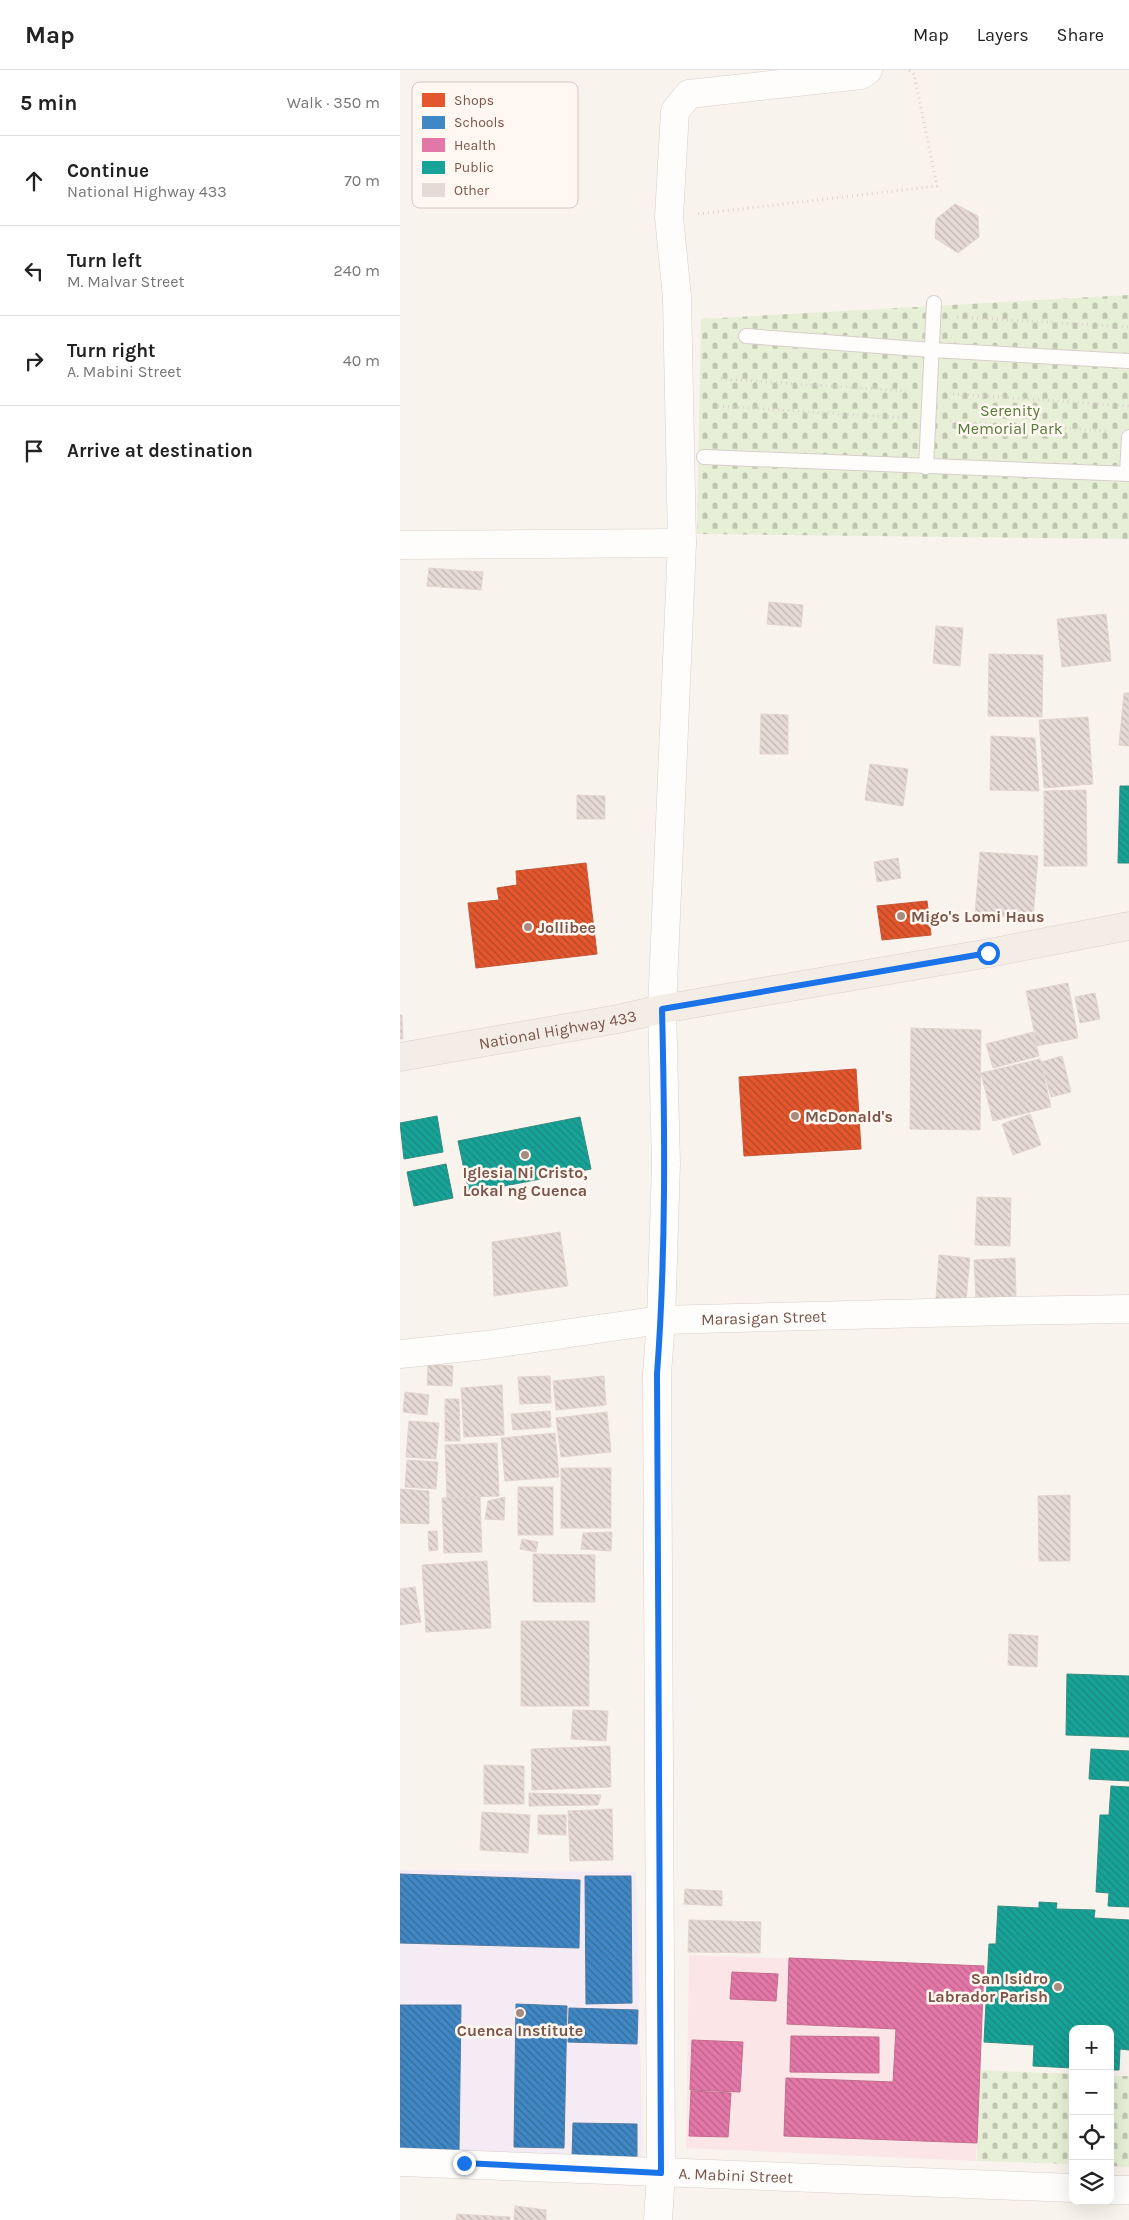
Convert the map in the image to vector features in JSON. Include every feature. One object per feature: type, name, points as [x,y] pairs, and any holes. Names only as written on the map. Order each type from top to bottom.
[{"type":"main road","name":"National Highway 433","points":[[400,1057],[618,1019],[662,1009],[988,953],[1129,926]]},
{"type":"street","points":[[658,2220],[661,2173],[657,1374],[661,1320],[666,1164],[662,1009],[682,542],[677,297],[669,217],[675,111],[689,94],[860,75],[868,70]]},
{"type":"street","points":[[400,545],[682,542]]},
{"type":"street","name":"Marasigan Street","points":[[400,1354],[661,1320],[1129,1309]]},
{"type":"street","name":"A. Mabini Street","points":[[400,2162],[1069,2188]]},
{"type":"street","points":[[1114,2190],[1129,2190]]},
{"type":"lane","points":[[926,467],[934,309]]},
{"type":"lane","points":[[746,336],[1129,362]]},
{"type":"lane","points":[[704,457],[926,467],[1128,473],[1129,437]]},
{"type":"path","points":[[669,217],[937,186],[914,74],[908,70]]},
{"type":"path","points":[[934,309],[1129,327]]},
{"type":"shaded area","name":"Cuenca Institute","points":[[400,1870],[636,1872],[643,2161],[400,2155]]},
{"type":"shaded area","points":[[689,1955],[984,1966],[976,2161],[686,2148]]},
{"type":"green space","name":"Serenity Memorial Park","points":[[1129,295],[1129,539],[697,534],[701,319]]},
{"type":"green space","points":[[980,2070],[1069,2074],[1069,2164],[977,2161]]},
{"type":"green space","points":[[1114,2076],[1129,2076],[1129,2167],[1114,2166]]},
{"type":"building: Shops","points":[[586,863],[597,954],[476,968],[468,903],[499,900],[497,888],[517,885],[516,871]]},
{"type":"building: Shops","points":[[927,901],[931,935],[882,940],[877,906]]},
{"type":"building: Shops","points":[[856,1069],[861,1149],[744,1156],[739,1077]]},
{"type":"building: Schools","points":[[400,1874],[580,1880],[579,1948],[400,1943]]},
{"type":"building: Schools","points":[[585,1876],[631,1876],[632,2003],[586,2004]]},
{"type":"building: Schools","points":[[516,2004],[567,2006],[564,2148],[514,2147]]},
{"type":"building: Schools","points":[[400,2005],[461,2005],[459,2151],[400,2150]]},
{"type":"building: Schools","points":[[569,2008],[638,2010],[637,2044],[568,2042]]},
{"type":"building: Schools","points":[[573,2123],[637,2124],[637,2159],[572,2158]]},
{"type":"building: Health","points":[[789,1958],[984,1966],[977,2143],[784,2136],[786,2078],[893,2082],[896,2029],[787,2024]]},
{"type":"building: Health","points":[[732,1972],[778,1974],[776,2001],[730,1999]]},
{"type":"building: Health","points":[[791,2036],[879,2037],[879,2073],[790,2072]]},
{"type":"building: Health","points":[[692,2040],[743,2042],[740,2092],[690,2090]]},
{"type":"building: Health","points":[[691,2091],[731,2093],[728,2137],[689,2136]]},
{"type":"building: Public","points":[[1120,786],[1129,786],[1129,863],[1118,863]]},
{"type":"building: Public","points":[[437,1116],[443,1152],[404,1159],[400,1123]]},
{"type":"building: Public","name":"Iglesia Ni Cristo, Lokal ng Cuenca","points":[[580,1117],[591,1169],[469,1193],[458,1141]]},
{"type":"building: Public","points":[[446,1164],[453,1198],[414,1206],[407,1172]]},
{"type":"building: Public","points":[[1067,1674],[1129,1676],[1129,1737],[1066,1735]]},
{"type":"building: Public","points":[[1091,1749],[1129,1751],[1129,1781],[1089,1779]]},
{"type":"building: Public","points":[[1111,1786],[1129,1787],[1129,1907],[1108,1906],[1109,1893],[1096,1892],[1100,1815],[1109,1815]]},
{"type":"building: Public","name":"San Isidro Labrador Parish","points":[[1039,1902],[1057,1903],[1056,1909],[1095,1910],[1094,1918],[1129,1920],[1129,2050],[1120,2049],[1119,2070],[1114,2070],[1114,2025],[1069,2025],[1069,2068],[1033,2066],[1034,2045],[984,2042],[989,1944],[996,1944],[998,1906],[1039,1908]]},
{"type":"building: Other","points":[[955,204],[978,216],[979,237],[958,253],[935,238],[936,219]]},
{"type":"building: Other","points":[[429,568],[483,572],[481,590],[427,586]]},
{"type":"building: Other","points":[[769,602],[803,605],[801,627],[767,624]]},
{"type":"building: Other","points":[[1106,614],[1111,661],[1062,667],[1057,619]]},
{"type":"building: Other","points":[[936,626],[963,628],[960,666],[933,663]]},
{"type":"building: Other","points":[[989,654],[1043,655],[1042,717],[988,716]]},
{"type":"building: Other","points":[[1124,693],[1129,693],[1129,746],[1119,745]]},
{"type":"building: Other","points":[[761,714],[788,715],[788,754],[760,754]]},
{"type":"building: Other","points":[[1088,717],[1093,784],[1044,788],[1039,720]]},
{"type":"building: Other","points":[[991,736],[1035,738],[1039,791],[990,790]]},
{"type":"building: Other","points":[[870,764],[908,769],[903,806],[865,800]]},
{"type":"building: Other","points":[[1086,790],[1087,866],[1044,866],[1044,791]]},
{"type":"building: Other","points":[[577,795],[605,796],[605,819],[577,819]]},
{"type":"building: Other","points":[[980,852],[1038,856],[1033,919],[975,914]]},
{"type":"building: Other","points":[[898,858],[901,878],[877,882],[874,862]]},
{"type":"building: Other","points":[[1068,983],[1078,1038],[1037,1046],[1026,991]]},
{"type":"building: Other","points":[[1095,993],[1100,1019],[1080,1023],[1075,997]]},
{"type":"building: Other","points":[[400,1015],[402,1015],[403,1039],[400,1039]]},
{"type":"building: Other","points":[[911,1028],[981,1030],[980,1130],[910,1129]]},
{"type":"building: Other","points":[[1033,1032],[1039,1056],[993,1068],[986,1044]]},
{"type":"building: Other","points":[[1062,1056],[1071,1092],[1051,1097],[1041,1062]]},
{"type":"building: Other","points":[[1040,1059],[1051,1107],[993,1121],[981,1073]]},
{"type":"building: Other","points":[[1030,1114],[1041,1145],[1013,1155],[1002,1124]]},
{"type":"building: Other","points":[[977,1197],[1011,1198],[1010,1246],[975,1245]]},
{"type":"building: Other","points":[[560,1232],[568,1286],[494,1296],[492,1242]]},
{"type":"building: Other","points":[[939,1255],[970,1258],[966,1301],[936,1299]]},
{"type":"building: Other","points":[[1015,1258],[1016,1297],[976,1298],[974,1260]]},
{"type":"building: Other","points":[[428,1364],[453,1366],[452,1386],[427,1385]]},
{"type":"building: Other","points":[[550,1376],[551,1403],[520,1404],[518,1377]]},
{"type":"building: Other","points":[[604,1376],[606,1405],[556,1410],[553,1381]]},
{"type":"building: Other","points":[[502,1385],[504,1435],[464,1437],[461,1388]]},
{"type":"building: Other","points":[[405,1392],[429,1395],[427,1415],[403,1412]]},
{"type":"building: Other","points":[[445,1399],[459,1399],[460,1441],[445,1441]]},
{"type":"building: Other","points":[[550,1411],[551,1427],[513,1430],[511,1414]]},
{"type":"building: Other","points":[[607,1412],[611,1452],[561,1457],[556,1418]]},
{"type":"building: Other","points":[[409,1421],[439,1423],[436,1459],[406,1457]]},
{"type":"building: Other","points":[[555,1433],[559,1477],[505,1481],[501,1438]]},
{"type":"building: Other","points":[[497,1443],[499,1496],[447,1498],[445,1445]]},
{"type":"building: Other","points":[[407,1460],[438,1462],[436,1489],[405,1487]]},
{"type":"building: Other","points":[[561,1468],[611,1468],[611,1528],[561,1528]]},
{"type":"building: Other","points":[[518,1487],[553,1487],[553,1535],[518,1535]]},
{"type":"building: Other","points":[[400,1489],[429,1491],[429,1524],[400,1523]]},
{"type":"building: Other","points":[[1070,1495],[1070,1561],[1039,1561],[1038,1496]]},
{"type":"building: Other","points":[[480,1497],[482,1552],[444,1553],[442,1498]]},
{"type":"building: Other","points":[[505,1497],[504,1520],[485,1519],[488,1501]]},
{"type":"building: Other","points":[[428,1531],[437,1531],[438,1550],[429,1551]]},
{"type":"building: Other","points":[[612,1532],[611,1551],[581,1549],[583,1533]]},
{"type":"building: Other","points":[[522,1539],[538,1542],[536,1552],[520,1549]]},
{"type":"building: Other","points":[[533,1554],[595,1555],[595,1602],[533,1602]]},
{"type":"building: Other","points":[[487,1561],[491,1628],[426,1632],[422,1565]]},
{"type":"building: Other","points":[[415,1587],[421,1622],[400,1625],[400,1589]]},
{"type":"building: Other","points":[[521,1621],[589,1621],[589,1706],[521,1706]]},
{"type":"building: Other","points":[[1009,1634],[1038,1636],[1037,1667],[1008,1665]]},
{"type":"building: Other","points":[[573,1710],[608,1711],[606,1741],[571,1739]]},
{"type":"building: Other","points":[[610,1746],[611,1787],[532,1790],[531,1749]]},
{"type":"building: Other","points":[[484,1765],[524,1766],[524,1804],[484,1804]]},
{"type":"building: Other","points":[[529,1793],[601,1795],[598,1805],[529,1806]]},
{"type":"building: Other","points":[[612,1809],[613,1860],[570,1861],[568,1811]]},
{"type":"building: Other","points":[[482,1812],[530,1815],[528,1853],[480,1850]]},
{"type":"building: Other","points":[[538,1815],[566,1815],[566,1835],[538,1834]]},
{"type":"building: Other","points":[[685,1889],[722,1891],[722,1906],[684,1904]]},
{"type":"building: Other","points":[[689,1920],[761,1922],[760,1953],[688,1952]]},
{"type":"building: Other","points":[[515,2206],[546,2210],[546,2220],[514,2220]]},
{"type":"building: Other","points":[[457,2214],[510,2217],[510,2220],[456,2220]]},
{"type":"place","name":"Migo's Lomi Haus","points":[[901,916]]},
{"type":"place","name":"Jollibee","points":[[528,927]]},
{"type":"place","name":"McDonald's","points":[[795,1116]]},
{"type":"place","name":"Iglesia Ni Cristo, Lokal ng Cuenca","points":[[525,1155]]},
{"type":"place","name":"San Isidro Labrador Parish","points":[[1058,1987]]},
{"type":"place","name":"Cuenca Institute","points":[[520,2013]]},
{"type":"route","points":[[464,2163],[661,2173],[657,1374],[661,1320],[666,1164],[662,1009],[988,953]]}]
